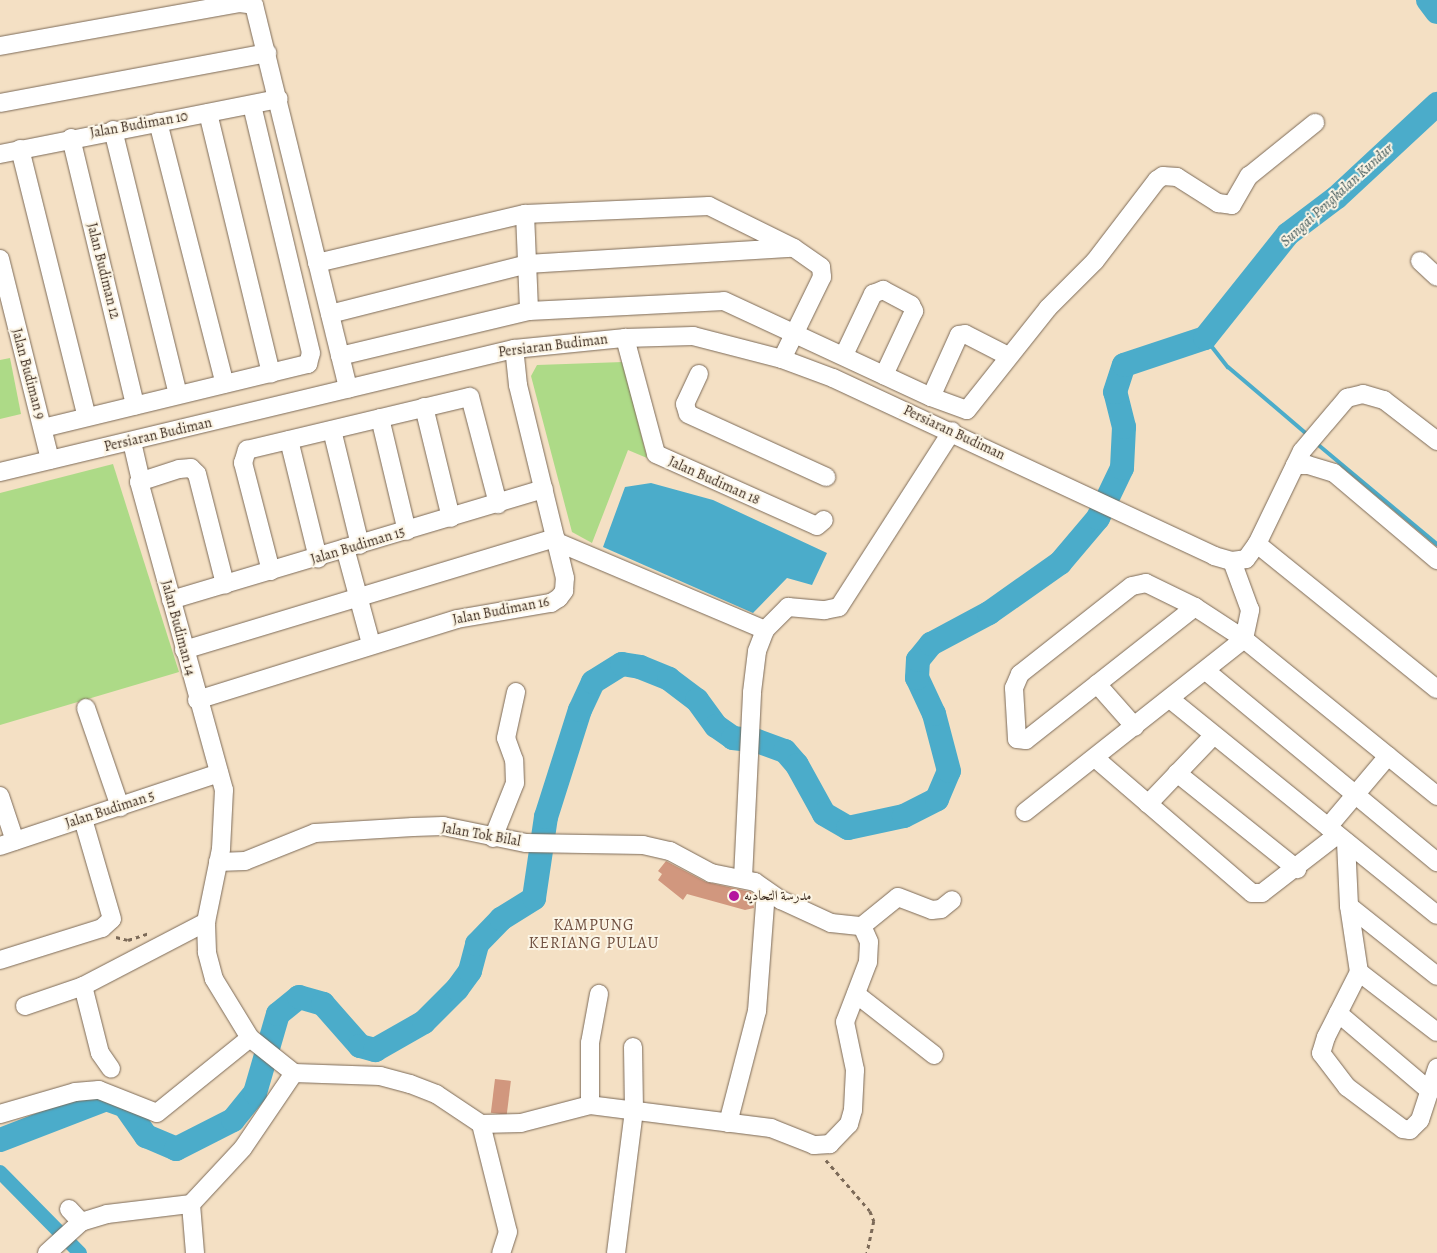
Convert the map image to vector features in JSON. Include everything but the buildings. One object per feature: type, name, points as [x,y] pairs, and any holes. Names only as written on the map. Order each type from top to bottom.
[{"type":"street","points":[[0,46],[247,2],[254,5],[279,99],[348,389]]},
{"type":"street","points":[[0,103],[267,54]]},
{"type":"street","name":"Jalan Budiman 10","points":[[0,154],[71,138],[279,99]]},
{"type":"street","points":[[42,428],[308,364],[311,353],[252,105]]},
{"type":"street","points":[[208,113],[271,374]]},
{"type":"street","points":[[158,122],[225,384]]},
{"type":"street","points":[[340,356],[529,311],[724,301],[931,397],[963,409],[972,409],[1008,356],[1048,308],[1095,261],[1163,176],[1177,176],[1218,203],[1232,204],[1249,176],[1315,123]]},
{"type":"street","points":[[113,130],[178,394]]},
{"type":"street","name":"Jalan Budiman 12","points":[[71,138],[135,405]]},
{"type":"street","points":[[20,149],[87,417]]},
{"type":"street","points":[[317,263],[525,214],[709,206],[818,262],[822,272],[796,333],[782,359]]},
{"type":"street","points":[[525,214],[529,311]]},
{"type":"street","points":[[330,314],[527,264],[794,248]]},
{"type":"street","name":"Jalan Budiman 9","points":[[0,259],[8,331],[42,428],[50,460]]},
{"type":"street","points":[[1420,261],[1437,277]]},
{"type":"street","points":[[844,355],[878,289],[911,305],[914,311],[884,375]]},
{"type":"street","points":[[931,397],[955,339],[965,334],[1008,356]]},
{"type":"street","name":"Persiaran Budiman","points":[[0,472],[132,442],[514,349],[625,338],[693,336],[782,359],[833,378],[952,431],[1214,556],[1232,561]]},
{"type":"street","name":"Jalan Budiman 18","points":[[625,338],[656,454],[817,526],[824,520]]},
{"type":"street","name":"Jalan Budiman 16","points":[[197,700],[371,644],[458,619],[551,603],[559,598],[565,584],[518,385],[514,349]]},
{"type":"street","points":[[699,374],[685,404],[688,414],[826,478]]},
{"type":"street","points":[[1025,812],[1096,758],[1244,639],[1250,610],[1232,561],[1246,559],[1257,544],[1299,458],[1322,424],[1346,398],[1368,394],[1384,400],[1437,441]]},
{"type":"street","points":[[271,572],[243,463],[247,450],[470,396],[498,504]]},
{"type":"street","points":[[424,408],[451,518]]},
{"type":"street","points":[[380,418],[407,531]]},
{"type":"street","points":[[332,430],[353,546],[359,598],[371,644]]},
{"type":"street","points":[[743,878],[750,722],[757,651],[765,630],[788,607],[825,610],[839,607],[952,431]]},
{"type":"street","points":[[289,440],[318,558]]},
{"type":"street","name":"Jalan Budiman 14","points":[[132,442],[140,481],[197,700],[219,774],[225,817],[206,922],[207,952],[214,979],[256,1042],[291,1071]]},
{"type":"street","points":[[1299,458],[1308,465],[1334,473],[1437,560]]},
{"type":"street","points":[[140,481],[191,468],[197,474],[225,584]]},
{"type":"street","name":"Jalan Budiman 15","points":[[171,600],[271,572],[544,489]]},
{"type":"street","points":[[184,650],[556,540],[765,630]]},
{"type":"street","points":[[1257,544],[1437,689]]},
{"type":"street","points":[[1195,607],[1026,740],[1020,741],[1014,727],[1014,688],[1020,674],[1138,583],[1157,586],[1195,607],[1244,639],[1437,796]]},
{"type":"street","points":[[1206,671],[1437,862]]},
{"type":"street","points":[[1097,684],[1135,727]]},
{"type":"street","points":[[493,838],[515,783],[514,760],[506,738],[516,692]]},
{"type":"street","points":[[1170,699],[1437,915]]},
{"type":"street","points":[[86,708],[120,807]]},
{"type":"street","points":[[1148,804],[1214,735]]},
{"type":"street","points":[[1096,758],[1252,893],[1262,893],[1297,869],[1337,835],[1354,795],[1388,756]]},
{"type":"street","points":[[1177,773],[1297,869]]},
{"type":"street","name":"Jalan Budiman 5","points":[[8,844],[219,774]]},
{"type":"street","points":[[0,796],[8,844]]},
{"type":"street","points":[[0,960],[102,928],[109,924],[113,915],[83,819]]},
{"type":"street","name":"Jalan Tok Bilal","points":[[218,862],[245,860],[315,833],[443,826],[493,838],[538,844],[557,842],[643,846],[670,851],[711,873],[743,878],[831,924],[862,926]]},
{"type":"street","points":[[1337,835],[1359,972],[1338,1013],[1321,1053],[1347,1086],[1403,1129],[1417,1126],[1437,1068]]},
{"type":"street","points":[[728,1123],[757,1011],[766,890]]},
{"type":"street","points":[[47,1253],[70,1231],[107,1214],[191,1204],[243,1148],[291,1071],[380,1076],[410,1084],[436,1094],[481,1124],[521,1123],[564,1109],[590,1105],[771,1128],[814,1145],[830,1144],[839,1138],[849,1124],[854,1110],[856,1070],[845,1022],[868,962],[869,942],[862,926],[889,901],[898,897],[932,910],[941,909],[952,900]]},
{"type":"street","points":[[1349,906],[1437,976]]},
{"type":"street","points":[[25,1006],[82,986],[206,922]]},
{"type":"street","points":[[1359,972],[1437,1032]]},
{"type":"street","points":[[82,986],[100,1053],[111,1069]]},
{"type":"street","points":[[590,1105],[590,1043],[599,994]]},
{"type":"street","points":[[856,994],[934,1055]]},
{"type":"street","points":[[1338,1013],[1430,1091]]},
{"type":"street","points":[[0,1114],[75,1092],[99,1090],[157,1113],[256,1042]]},
{"type":"street","points":[[616,1253],[634,1110],[633,1047]]},
{"type":"street","points":[[481,1124],[508,1232],[501,1253]]},
{"type":"street","points":[[191,1204],[195,1253]]},
{"type":"street","points":[[69,1209],[70,1231]]},
{"type":"path","points":[[109,924],[112,936],[128,940],[157,931]]},
{"type":"path","points":[[814,1145],[870,1211],[874,1221],[867,1253]]},
{"type":"green space","points":[[10,358],[21,414],[0,419],[0,360]]},
{"type":"green space","points":[[623,362],[647,458],[628,450],[592,543],[572,532],[531,376],[537,365]]},
{"type":"green space","points":[[113,464],[179,672],[0,725],[0,493]]},
{"type":"water","points":[[651,483],[713,500],[827,553],[812,585],[787,578],[753,613],[603,547],[625,487]]},
{"type":"waterway","name":"Sungai Pengkalan Kundur","points":[[1428,0],[1437,12]]},
{"type":"waterway","name":"Sungai Pengkalan Kundur","points":[[0,1140],[106,1099],[125,1106],[146,1136],[176,1149],[233,1120],[255,1093],[278,1014],[299,997],[323,1004],[360,1046],[375,1050],[424,1022],[457,989],[470,971],[477,944],[501,919],[534,898],[546,817],[580,710],[593,682],[622,664],[640,667],[669,679],[697,700],[716,726],[733,738],[757,741],[785,751],[797,765],[824,814],[848,828],[904,816],[937,799],[949,771],[934,714],[917,678],[918,660],[931,644],[989,613],[1060,563],[1098,518],[1122,468],[1124,427],[1115,392],[1124,365],[1205,338],[1288,234],[1337,197],[1437,104]]},
{"type":"waterway","points":[[1205,338],[1228,367],[1309,436]]},
{"type":"waterway","points":[[1316,443],[1437,544]]},
{"type":"waterway","points":[[0,1172],[80,1253]]},
{"type":"place","name":"مدرسة التحاديه","points":[[734,896]]},
{"type":"district","name":"KAMPUNG KERIANG PULAU","points":[[594,934]]}]
